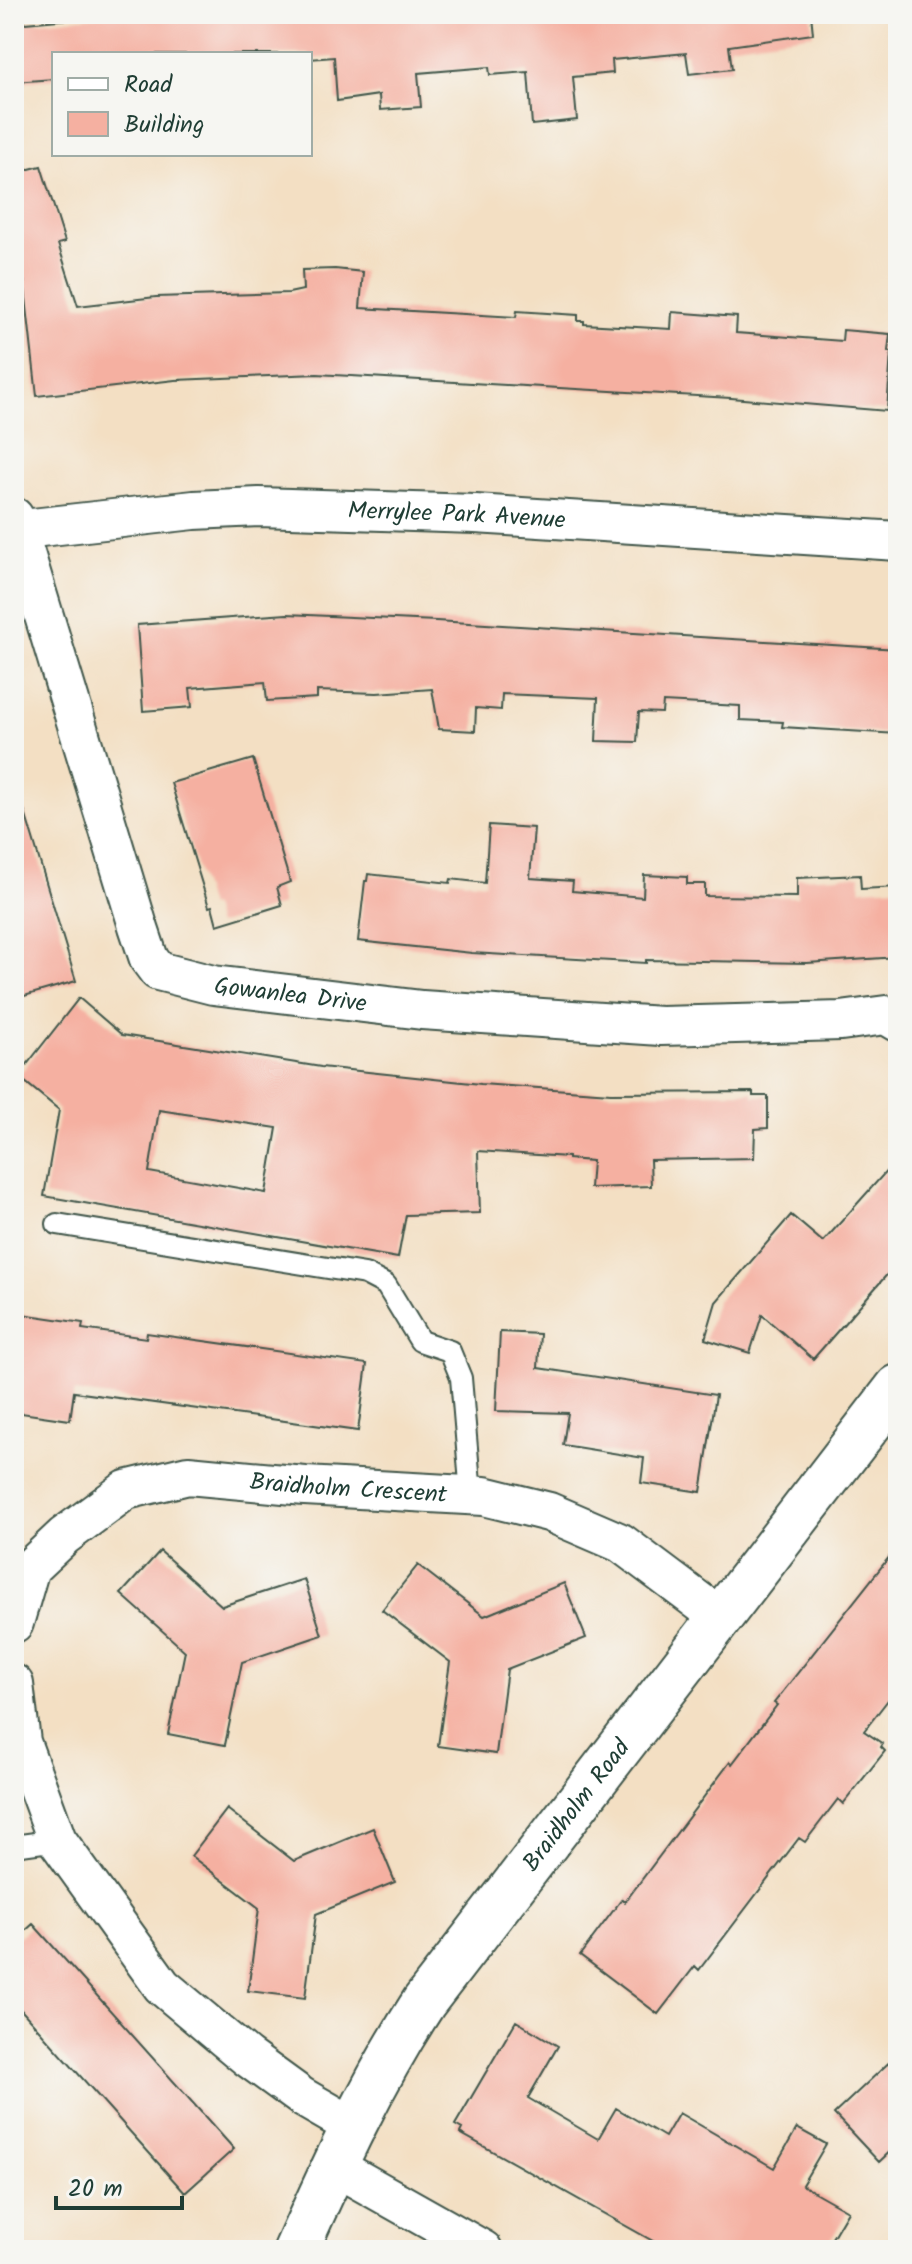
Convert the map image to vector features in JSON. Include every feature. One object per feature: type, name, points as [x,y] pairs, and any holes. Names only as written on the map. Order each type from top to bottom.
[{"type":"street","name":"Merrylee Park Avenue","points":[[15,525],[194,510],[275,507],[475,514],[898,541]]},
{"type":"street","name":"Gowanlea Drive","points":[[15,525],[138,926],[149,959],[158,971],[213,985],[422,1010],[661,1026],[841,1021],[886,1015],[898,1022]]},
{"type":"street","name":"Braidholm Road","points":[[296,2250],[391,2051],[424,2002],[898,1387]]},
{"type":"street","name":"Braidholm Crescent","points":[[14,1623],[22,1561],[64,1536],[126,1490],[188,1475],[305,1486],[471,1495],[549,1512],[621,1543],[721,1618]]},
{"type":"street","points":[[14,1684],[21,1742],[57,1840],[162,1986],[247,2057],[302,2097],[354,2127]]},
{"type":"street","points":[[334,2166],[483,2250]]},
{"type":"lane","points":[[57,1224],[365,1274],[386,1285],[420,1341],[450,1351],[461,1378],[471,1495]]},
{"type":"lane","points":[[14,1846],[57,1840]]},
{"type":"path","points":[[896,14],[898,40]]},
{"type":"building","points":[[126,14],[811,14],[813,34],[729,46],[732,69],[689,74],[686,53],[612,60],[613,73],[573,77],[577,120],[532,125],[528,72],[490,75],[489,67],[418,73],[421,107],[380,110],[379,95],[337,101],[334,57],[312,59],[312,52],[52,52],[52,79],[14,82],[14,24]]},
{"type":"building","points":[[41,166],[65,242],[58,244],[78,306],[156,297],[289,293],[303,290],[302,270],[335,269],[363,272],[360,308],[516,317],[517,311],[578,315],[578,321],[584,321],[584,324],[671,329],[672,312],[737,317],[736,333],[842,341],[843,330],[890,334],[887,411],[731,398],[317,374],[175,380],[37,396],[24,280],[14,283],[14,173]]},
{"type":"building","points":[[287,614],[898,649],[898,734],[782,727],[783,722],[740,720],[740,706],[663,702],[662,713],[639,712],[637,742],[596,741],[598,698],[502,694],[501,710],[476,708],[475,731],[439,729],[432,689],[377,693],[317,691],[317,698],[267,701],[265,682],[190,688],[192,707],[143,711],[137,625]]},
{"type":"building","points":[[253,759],[290,882],[277,887],[282,905],[217,925],[171,783]]},
{"type":"building","points":[[23,806],[76,981],[14,999],[14,807]]},
{"type":"building","points":[[489,825],[534,828],[530,878],[573,881],[572,891],[643,897],[644,875],[687,877],[687,884],[705,884],[705,896],[797,897],[797,878],[860,875],[861,889],[898,887],[898,957],[807,963],[646,960],[646,963],[472,953],[358,941],[368,874],[450,883],[451,879],[485,883]]},
{"type":"building","points":[[79,998],[122,1035],[321,1067],[481,1084],[611,1093],[753,1092],[753,1096],[768,1096],[768,1128],[755,1129],[754,1158],[650,1160],[651,1186],[590,1188],[592,1161],[478,1151],[480,1213],[406,1215],[398,1258],[44,1196],[59,1110],[18,1076]],"holes":[[[159,1110],[277,1128],[266,1193],[149,1172]]]},
{"type":"building","points":[[898,1158],[898,1262],[813,1359],[762,1315],[750,1353],[705,1339],[716,1302],[791,1215],[823,1242]]},
{"type":"building","points":[[22,1314],[83,1323],[82,1329],[146,1338],[147,1333],[367,1364],[358,1431],[74,1392],[70,1420],[14,1412],[14,1370]]},
{"type":"building","points":[[500,1332],[540,1334],[538,1368],[716,1395],[701,1492],[641,1483],[644,1458],[563,1445],[568,1413],[496,1411]]},
{"type":"building","points":[[898,1546],[898,1687],[864,1731],[883,1744],[881,1747],[885,1751],[843,1804],[838,1799],[805,1842],[799,1838],[699,1970],[695,1966],[658,2014],[580,1955],[622,1899],[625,1902],[777,1705],[774,1703]]},
{"type":"building","points":[[160,1551],[222,1606],[304,1579],[322,1635],[242,1662],[225,1745],[168,1734],[185,1651],[121,1594]]},
{"type":"building","points":[[418,1565],[484,1616],[564,1583],[586,1638],[507,1669],[496,1754],[438,1746],[450,1662],[382,1610]]},
{"type":"building","points":[[227,1809],[294,1861],[373,1828],[395,1882],[316,1914],[305,1998],[248,1991],[259,1908],[191,1856]]},
{"type":"building","points":[[33,1924],[234,2149],[185,2193],[14,2002],[14,1941]]},
{"type":"building","points":[[516,2021],[558,2046],[528,2098],[598,2139],[616,2108],[665,2137],[679,2113],[774,2168],[797,2128],[826,2144],[802,2185],[848,2211],[825,2250],[669,2250],[460,2133],[462,2129],[455,2125]]},
{"type":"building","points":[[898,2054],[898,2144],[879,2162],[834,2114]]}]
